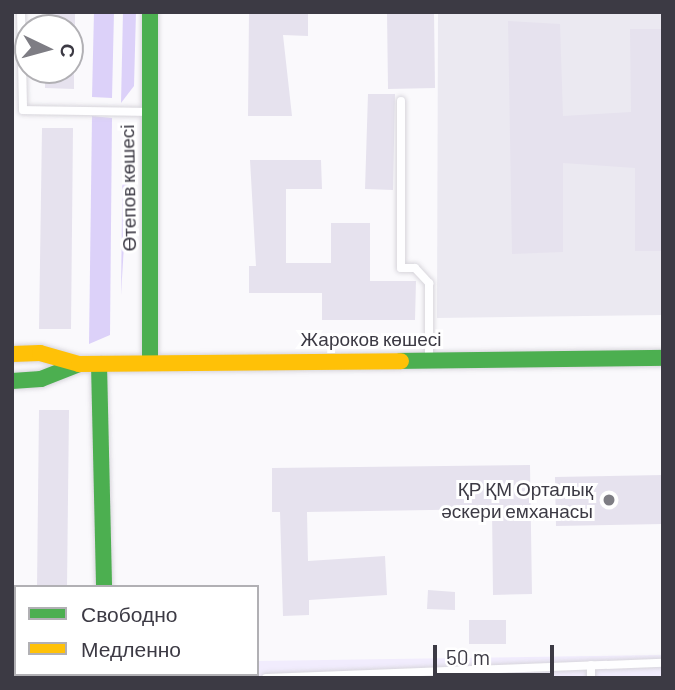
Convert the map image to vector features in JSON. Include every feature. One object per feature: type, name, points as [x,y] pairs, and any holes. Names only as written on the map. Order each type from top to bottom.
[{"type":"main road","name":"Өтепов көшесі","points":[[149,363],[150,12]]},
{"type":"main road","name":"Жароков көшесі","points":[[12,354],[40,353],[79,364],[663,358]]},
{"type":"main road","name":"Жароков көшесі","points":[[12,381],[41,379],[79,364]]},
{"type":"main road","points":[[99,364],[104,585]]},
{"type":"lane","points":[[21,12],[23,110],[148,112]]},
{"type":"lane","points":[[401,101],[401,268],[415,268],[429,283],[429,360]]},
{"type":"lane","points":[[266,678],[663,663]]},
{"type":"lane","points":[[591,665],[591,678]]},
{"type":"shaded area","points":[[94,12],[114,12],[112,98],[92,97]]},
{"type":"shaded area","points":[[123,12],[136,12],[134,86],[121,103]]},
{"type":"shaded area","points":[[438,12],[663,12],[663,315],[437,318]]},
{"type":"shaded area","points":[[92,116],[112,118],[110,335],[89,344]]},
{"type":"shaded area","points":[[123,124],[131,128],[121,295]]},
{"type":"shaded area","points":[[663,655],[663,678],[121,678],[259,676],[259,661]]},
{"type":"building","points":[[46,12],[75,12],[75,14]]},
{"type":"building","points":[[249,12],[308,12],[308,36],[283,35],[292,116],[248,116]]},
{"type":"building","points":[[387,12],[434,12],[435,88],[388,89]]},
{"type":"building","points":[[508,21],[560,24],[563,116],[631,112],[630,29],[663,29],[663,251],[635,251],[635,168],[563,163],[563,252],[512,254]]},
{"type":"building","points":[[45,84],[74,84],[74,89],[45,88]]},
{"type":"building","points":[[368,94],[395,94],[393,190],[365,189]]},
{"type":"building","points":[[42,128],[73,128],[71,329],[39,329]]},
{"type":"building","points":[[250,160],[321,160],[322,189],[286,189],[286,263],[331,263],[331,223],[370,223],[370,281],[416,281],[415,320],[322,320],[322,293],[249,293],[249,266],[256,266]]},
{"type":"building","points":[[39,410],[69,410],[67,585],[37,585]]},
{"type":"building","points":[[530,465],[532,594],[493,595],[492,509],[307,512],[308,561],[385,556],[387,595],[309,600],[309,615],[283,616],[280,512],[272,512],[272,468]]},
{"type":"building","name":"ҚР ҚМ Орталық әскери емханасы","points":[[663,475],[663,524],[556,526],[555,477]]},
{"type":"building","points":[[428,590],[455,592],[455,610],[427,609]]},
{"type":"building","points":[[469,620],[506,620],[506,644],[469,644]]},
{"type":"traffic: fast","points":[[150,12],[150,363]]},
{"type":"traffic: fast","points":[[401,361],[663,358]]},
{"type":"traffic: fast","points":[[12,381],[41,379],[79,364]]},
{"type":"traffic: fast","points":[[99,364],[104,585]]},
{"type":"traffic: slow","points":[[12,354],[40,353],[79,364],[401,361]]},
{"type":"place","name":"ҚР ҚМ Орталық әскери емханасы","points":[[609,500]]}]
